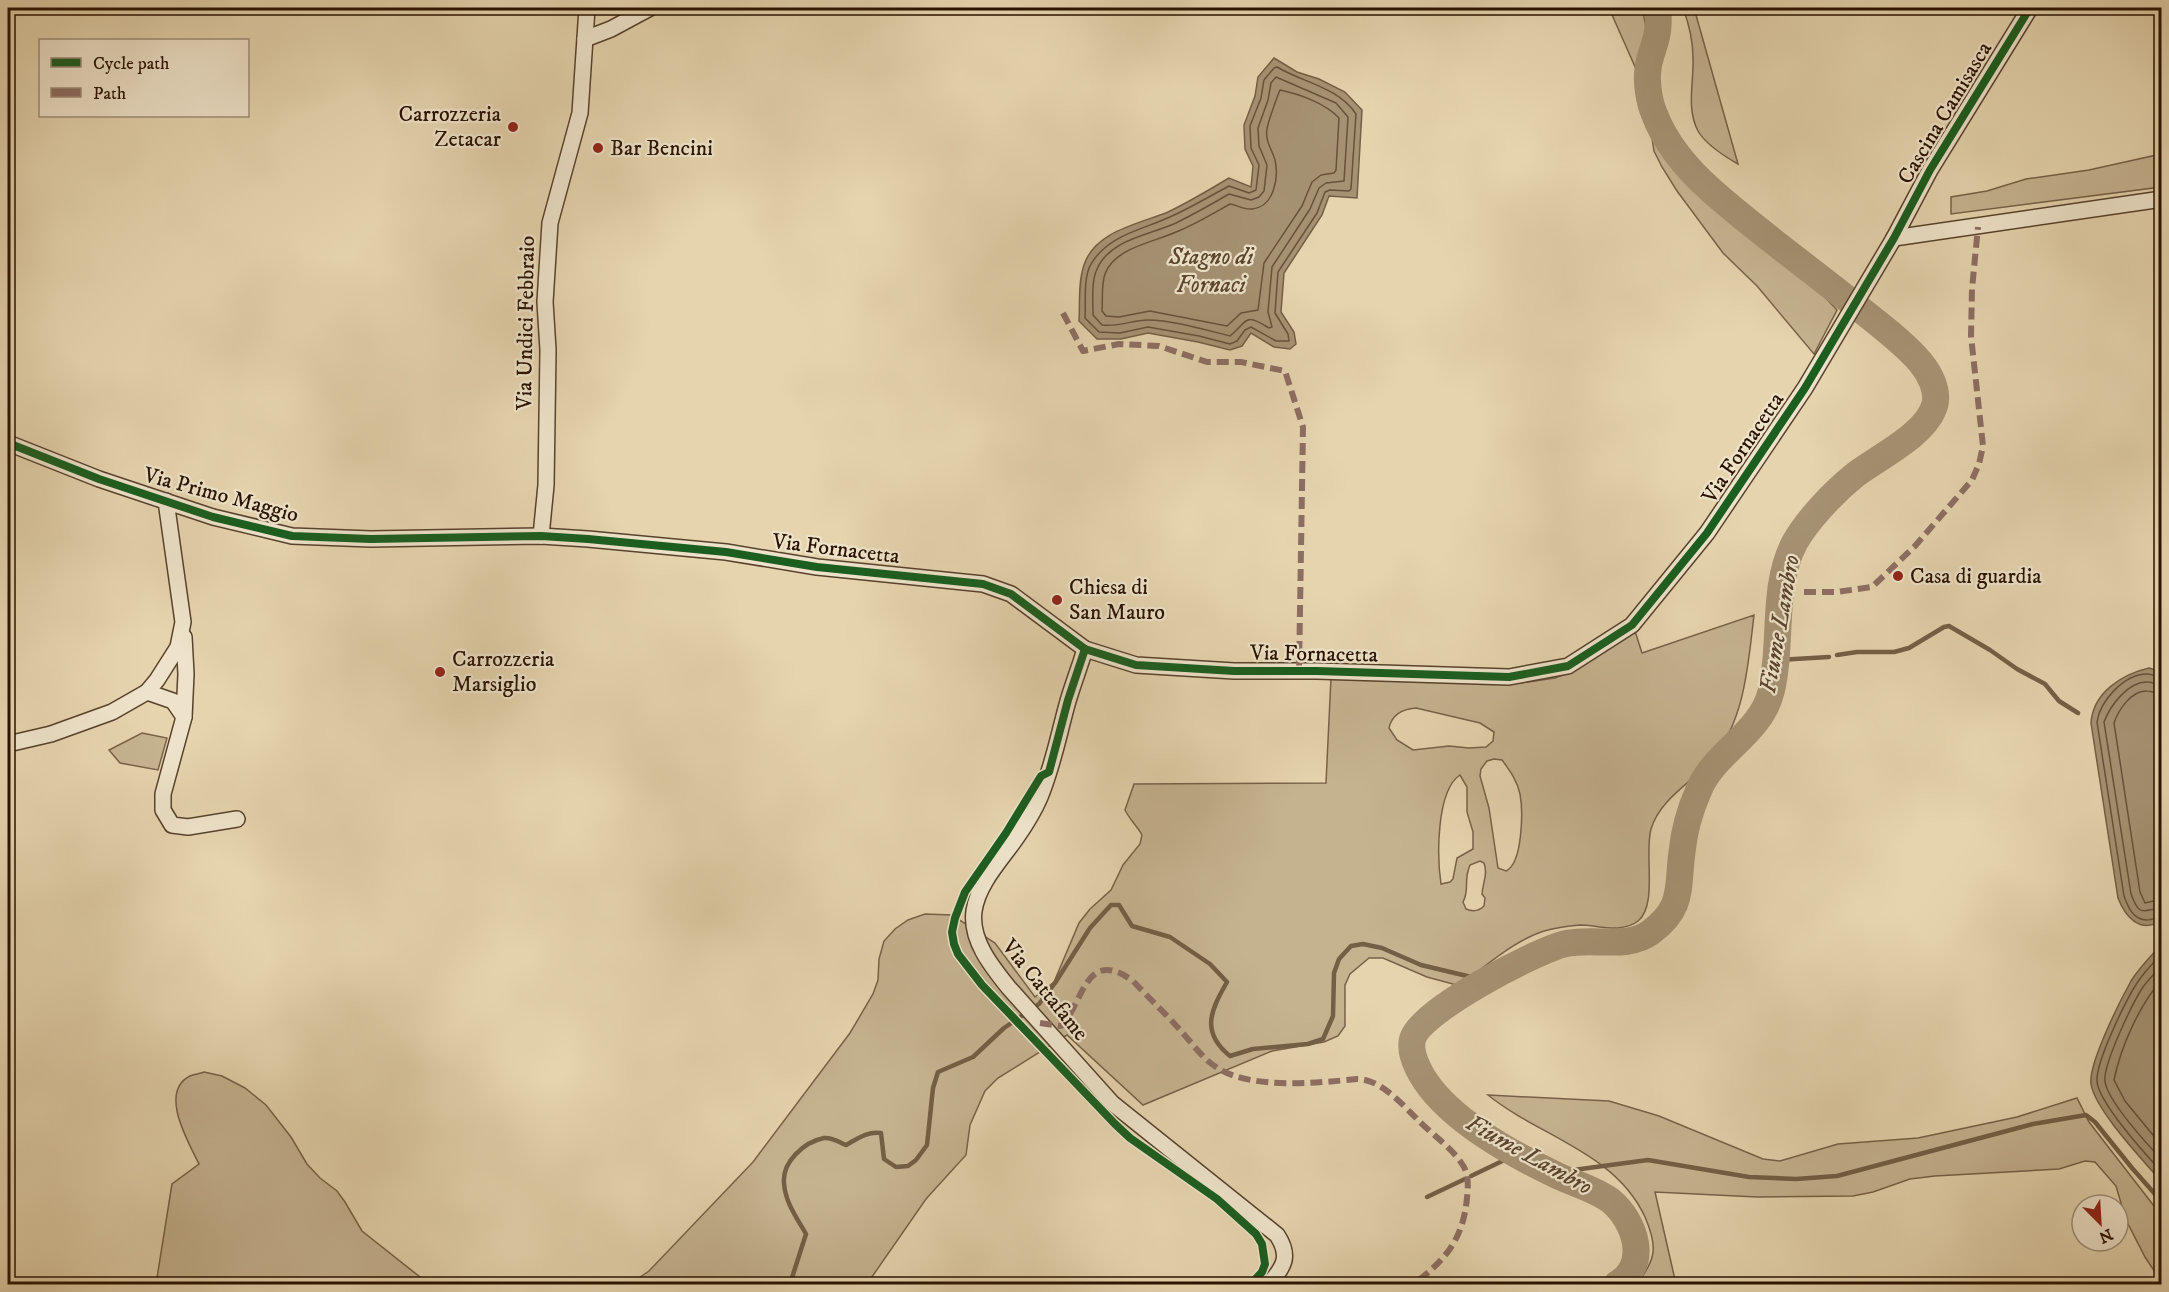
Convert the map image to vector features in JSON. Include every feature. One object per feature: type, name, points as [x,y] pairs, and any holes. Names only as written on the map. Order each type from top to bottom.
[{"type":"street","name":"Via Undici Febbraio","points":[[541,536],[546,485],[548,350],[544,302],[550,223],[580,113],[587,8]]},
{"type":"street","points":[[585,39],[611,29],[650,8]]},
{"type":"street","name":"Cascina Camisasca","points":[[1894,238],[1930,170],[2030,8]]},
{"type":"street","points":[[1894,238],[2162,199]]},
{"type":"street","name":"Via Fornacetta","points":[[541,536],[726,552],[824,568],[983,584],[1011,594],[1085,649],[1136,665],[1234,671],[1509,677],[1568,666],[1632,625],[1707,533],[1805,388],[1894,238]]},
{"type":"street","name":"Via Primo Maggio","points":[[8,443],[99,479],[213,517],[292,536],[371,539],[541,536]]},
{"type":"street","points":[[166,501],[183,622],[186,674],[184,717],[164,794],[163,810],[172,825],[188,827],[237,819]]},
{"type":"street","points":[[8,744],[51,734],[112,712],[147,692],[158,680],[178,647],[183,622]]},
{"type":"street","name":"Via Cattafame","points":[[1085,649],[1068,700],[1055,755],[1040,797],[1017,838],[983,886],[974,909],[976,936],[995,971],[1112,1103],[1277,1235],[1286,1252],[1284,1263],[1269,1284]]},
{"type":"street","points":[[147,692],[173,701],[184,717]]},
{"type":"shaded area","points":[[1609,8],[1642,8],[1648,39],[1651,103],[1655,128],[1674,167],[1695,190],[1792,268],[1837,310],[1814,354],[1757,286],[1723,253],[1662,167],[1654,151],[1640,78]]},
{"type":"shaded area","points":[[1683,8],[1694,8],[1738,164],[1710,145],[1698,131],[1694,122],[1691,104],[1692,45]]},
{"type":"shaded area","points":[[2161,154],[2161,187],[1951,214],[1951,197],[1987,191],[2026,179],[2089,170]]},
{"type":"shaded area","points":[[1754,615],[1747,673],[1731,728],[1711,761],[1669,800],[1655,818],[1649,839],[1649,891],[1644,913],[1638,921],[1617,928],[1580,925],[1556,928],[1537,934],[1502,954],[1460,986],[1427,977],[1383,958],[1369,958],[1350,974],[1345,985],[1345,1026],[1338,1036],[1324,1042],[1272,1051],[1143,1105],[1067,1035],[998,1078],[985,1091],[970,1125],[966,1155],[926,1199],[867,1284],[630,1284],[649,1271],[753,1162],[850,1033],[873,994],[878,980],[879,959],[884,941],[908,920],[925,914],[952,915],[995,943],[1035,997],[1054,982],[1079,923],[1090,909],[1111,890],[1123,865],[1140,844],[1142,835],[1125,810],[1134,784],[1326,783],[1331,678],[1496,684],[1555,678],[1573,671],[1635,631],[1642,653]],"holes":[[[1416,708],[1480,723],[1494,732],[1493,741],[1486,747],[1449,746],[1413,750],[1397,740],[1389,728],[1395,716]],[[1502,760],[1515,780],[1520,794],[1519,847],[1512,866],[1506,871],[1498,868],[1489,808],[1480,776],[1481,769],[1487,761]],[[1460,775],[1467,787],[1467,812],[1473,832],[1473,849],[1457,858],[1453,879],[1441,884],[1440,825],[1442,809],[1452,783]],[[1480,861],[1485,867],[1482,894],[1485,898],[1484,906],[1476,910],[1466,909],[1463,902],[1470,865]]]},
{"type":"shaded area","points":[[142,733],[167,738],[158,770],[120,763],[109,750]]},
{"type":"shaded area","points":[[204,1072],[222,1076],[245,1088],[266,1105],[291,1137],[307,1164],[337,1191],[362,1231],[420,1277],[422,1284],[156,1284],[172,1184],[199,1164],[183,1131],[176,1105],[176,1094],[181,1084],[190,1076]]},
{"type":"shaded area","points":[[1488,1095],[1609,1101],[1659,1116],[1763,1159],[1780,1161],[1838,1144],[1918,1138],[2017,1117],[2077,1098],[2089,1122],[2161,1215],[2161,1281],[2130,1228],[2130,1193],[2118,1193],[2116,1186],[2095,1162],[2085,1161],[2059,1169],[1910,1179],[1873,1192],[1853,1196],[1757,1197],[1655,1192],[1676,1284],[1637,1284],[1651,1260],[1653,1245],[1645,1217],[1632,1195],[1615,1176],[1596,1161],[1508,1110]]},
{"type":"water","name":"Stagno di Fornaci","points":[[1274,58],[1297,72],[1319,79],[1345,92],[1362,110],[1357,198],[1329,196],[1322,215],[1284,273],[1281,312],[1294,332],[1296,344],[1290,349],[1274,347],[1251,333],[1242,346],[1230,350],[1148,333],[1121,339],[1097,339],[1079,321],[1081,279],[1090,253],[1108,236],[1119,230],[1168,212],[1229,178],[1251,187],[1253,166],[1245,149],[1244,125],[1255,96],[1258,77]]},
{"type":"water","points":[[2149,668],[2162,672],[2162,920],[2147,925],[2140,924],[2129,917],[2118,898],[2091,723],[2097,702],[2111,686],[2129,675]]},
{"type":"water","points":[[2161,945],[2161,1181],[2110,1121],[2094,1095],[2091,1075],[2106,1032],[2131,981]]},
{"type":"waterway","name":"Fiume Lambro","points":[[1617,1284],[1627,1276],[1636,1255],[1632,1231],[1620,1210],[1598,1193],[1515,1154],[1452,1111],[1421,1075],[1413,1054],[1413,1038],[1421,1026],[1457,998],[1529,958],[1549,949],[1575,942],[1631,940],[1642,937],[1662,923],[1677,897],[1684,837],[1698,792],[1714,766],[1757,720],[1771,692],[1783,577],[1795,542],[1814,515],[1839,489],[1922,426],[1930,415],[1936,399],[1927,372],[1905,346],[1729,206],[1695,175],[1671,146],[1654,113],[1649,97],[1647,74],[1658,31],[1658,8]]},
{"type":"waterway","points":[[1837,655],[1857,652],[1894,652],[1909,648],[1949,626],[2045,684],[2059,701],[2078,713]]},
{"type":"waterway","points":[[1776,660],[1829,657]]},
{"type":"waterway","points":[[790,1284],[806,1234],[792,1210],[784,1183],[784,1175],[796,1154],[802,1148],[824,1138],[846,1145],[862,1136],[881,1133],[884,1159],[896,1167],[908,1166],[916,1160],[927,1145],[933,1088],[938,1072],[973,1057],[1004,1028],[1039,1004],[1090,928],[1111,905],[1119,905],[1132,926],[1170,937],[1210,964],[1227,982],[1216,1002],[1211,1020],[1215,1038],[1230,1056],[1253,1049],[1308,1044],[1323,1039],[1333,1016],[1334,973],[1339,959],[1351,946],[1363,944],[1382,948],[1421,965],[1488,981]]},
{"type":"waterway","points":[[1551,1173],[1648,1160],[1749,1177],[1796,1179],[1837,1176],[2033,1124],[2086,1115],[2095,1122],[2162,1202]]},
{"type":"waterway","points":[[1471,1176],[1517,1154]]},
{"type":"waterway","points":[[1427,1197],[1465,1179]]},
{"type":"marked path","points":[[1804,592],[1837,592],[1872,587],[1915,546],[1972,480],[1983,446],[1971,336],[1972,289],[1978,227]]},
{"type":"marked path","points":[[1063,313],[1083,351],[1119,344],[1159,346],[1207,362],[1241,362],[1285,371],[1303,427],[1299,671]]},
{"type":"marked path","points":[[1040,1023],[1061,1026],[1095,974],[1105,970],[1117,972],[1133,981],[1207,1060],[1230,1074],[1247,1079],[1284,1083],[1357,1079],[1382,1087],[1442,1141],[1466,1171],[1468,1190],[1465,1213],[1457,1237],[1451,1248],[1435,1266],[1414,1284]]},
{"type":"cycle path","points":[[8,443],[99,479],[213,517],[292,536],[371,539],[541,536],[588,539],[726,552],[817,567],[983,584],[1011,594],[1085,649],[1136,665],[1234,671],[1317,671],[1509,677],[1568,666],[1632,625],[1707,533],[1805,388],[1894,238],[1930,170],[2030,8]]},
{"type":"cycle path","points":[[1085,649],[1068,700],[1049,772],[1041,776],[1006,833],[965,892],[952,932],[954,944],[958,954],[982,985],[1115,1124],[1130,1138],[1217,1199],[1256,1234],[1262,1244],[1265,1264],[1262,1272],[1251,1284]]},
{"type":"place","name":"Carrozzeria Zetacar","points":[[513,127]]},
{"type":"place","name":"Bar Bencini","points":[[598,148]]},
{"type":"place","name":"Casa di guardia","points":[[1898,576]]},
{"type":"place","name":"Chiesa di San Mauro","points":[[1057,600]]},
{"type":"place","name":"Carrozzeria Marsiglio","points":[[440,672]]}]
